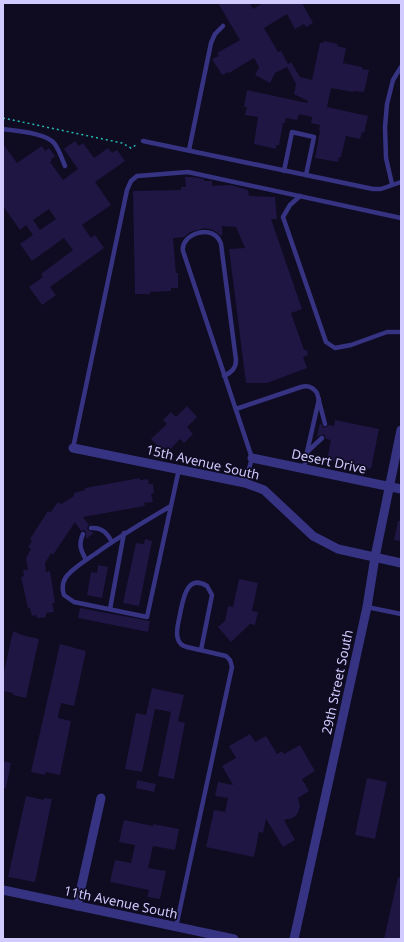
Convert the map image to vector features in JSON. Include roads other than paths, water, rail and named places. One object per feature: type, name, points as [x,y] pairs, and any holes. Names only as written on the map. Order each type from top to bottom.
[{"type":"street","name":"29th Street South","points":[[294,939],[367,607],[375,557],[401,430]]},
{"type":"street","name":"15th Avenue South","points":[[73,448],[245,483],[264,490],[313,536],[338,549],[401,563]]},
{"type":"street","name":"Desert Drive","points":[[252,458],[401,489]]},
{"type":"street","points":[[77,906],[101,798]]},
{"type":"street","name":"11th Avenue South","points":[[3,890],[234,939]]},
{"type":"lane","points":[[189,150],[211,43],[215,34],[223,26]]},
{"type":"lane","points":[[392,184],[386,158],[385,127],[393,80],[401,67]]},
{"type":"lane","points":[[3,129],[43,136],[50,139],[55,144],[65,166]]},
{"type":"lane","points":[[284,171],[292,132],[314,137],[306,175]]},
{"type":"lane","points":[[143,141],[373,189],[381,189],[401,182]]},
{"type":"lane","points":[[73,448],[127,190],[131,182],[137,176],[188,172],[401,218]]},
{"type":"lane","points":[[300,196],[290,205],[283,217],[326,342],[335,348],[351,345],[387,332],[401,332]]},
{"type":"lane","points":[[224,376],[232,372],[236,360],[222,251],[221,244],[217,236],[209,231],[204,231],[186,239],[182,248],[224,376],[252,458],[245,483]]},
{"type":"lane","points":[[236,409],[305,386],[309,386],[315,390],[319,398],[325,424]]},
{"type":"lane","points":[[304,469],[319,398]]},
{"type":"lane","points":[[307,452],[322,438]]},
{"type":"lane","points":[[171,506],[124,533],[86,560],[67,577],[62,589],[64,595],[74,602],[147,617],[171,506],[178,469]]},
{"type":"lane","points":[[91,528],[105,531],[112,542]]},
{"type":"lane","points":[[110,609],[124,533]]},
{"type":"lane","points":[[83,534],[80,540],[80,546],[86,560]]},
{"type":"lane","points":[[176,927],[232,670],[230,660],[226,656],[184,646],[179,642],[177,635],[185,592],[190,586],[197,583],[207,586],[212,595],[201,650]]},
{"type":"lane","points":[[367,607],[401,614]]}]
